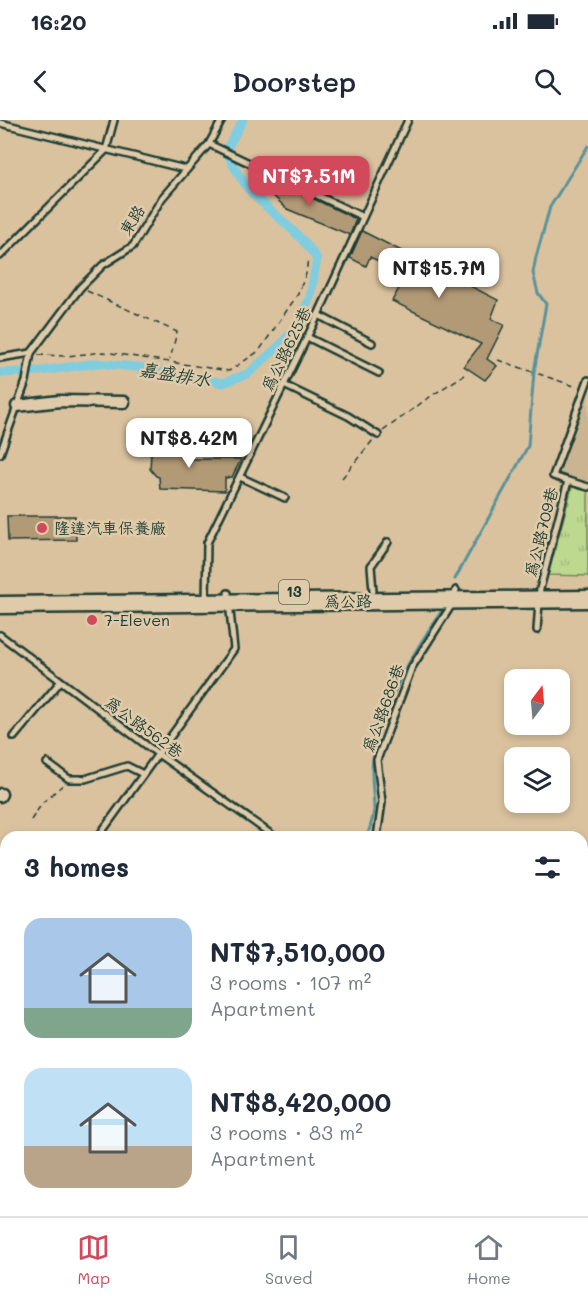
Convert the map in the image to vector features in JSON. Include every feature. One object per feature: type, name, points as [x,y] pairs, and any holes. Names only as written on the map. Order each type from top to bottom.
[{"type":"main road","name":"為公路","points":[[0,595],[229,598],[540,594],[588,589]]},
{"type":"main road","name":"為公路","points":[[229,598],[373,591],[455,595]]},
{"type":"main road","name":"為公路","points":[[540,594],[588,599]]},
{"type":"main road","name":"為公路","points":[[0,605],[206,598]]},
{"type":"street","points":[[17,406],[60,401],[124,402]]},
{"type":"lane","points":[[0,256],[106,150],[114,120]]},
{"type":"lane","name":"東路","points":[[31,352],[80,288],[103,265],[133,246],[162,198],[209,144],[222,120]]},
{"type":"lane","name":"為公路625巷","points":[[206,598],[207,543],[318,315],[408,120]]},
{"type":"lane","points":[[0,123],[185,169]]},
{"type":"lane","points":[[209,144],[363,218]]},
{"type":"lane","points":[[318,315],[372,343]]},
{"type":"lane","points":[[307,337],[379,373]]},
{"type":"lane","points":[[0,358],[31,352],[27,379],[0,454]]},
{"type":"lane","name":"為公路709巷","points":[[537,630],[540,594],[568,481],[553,476],[588,380]]},
{"type":"lane","points":[[284,385],[348,416],[378,435]]},
{"type":"lane","points":[[240,477],[285,498]]},
{"type":"lane","points":[[568,481],[588,487]]},
{"type":"lane","points":[[373,591],[371,566],[388,542]]},
{"type":"lane","name":"為公路686巷","points":[[378,831],[382,802],[377,760],[412,667],[455,595]]},
{"type":"lane","points":[[102,831],[234,650],[229,598]]},
{"type":"lane","name":"為公路562巷","points":[[0,635],[60,682],[267,831]]},
{"type":"lane","points":[[14,736],[60,682]]},
{"type":"lane","points":[[48,763],[69,780],[85,779],[127,766],[143,774]]},
{"type":"path","points":[[31,352],[43,356],[67,356],[104,352],[229,371],[259,351],[298,294],[306,274],[308,258]]},
{"type":"path","points":[[80,288],[177,332],[170,361]]},
{"type":"path","points":[[498,360],[584,389]]},
{"type":"path","points":[[342,478],[378,435],[464,375]]},
{"type":"path","points":[[31,820],[43,802],[69,780]]},
{"type":"shaded area","points":[[588,388],[588,482],[557,473]]},
{"type":"green space","points":[[572,487],[588,491],[588,576],[548,575]]},
{"type":"building","points":[[266,176],[356,219],[350,235],[287,209],[261,184]]},
{"type":"building","points":[[362,231],[498,300],[491,319],[504,325],[487,359],[497,366],[485,380],[464,366],[481,344],[392,301],[407,274],[370,257],[366,266],[350,258]]},
{"type":"building","points":[[147,445],[189,445],[188,459],[241,459],[232,477],[225,478],[225,491],[160,489],[159,477],[150,469],[151,453],[144,453]]},
{"type":"building","name":"隆達汽車保養廠","points":[[7,516],[75,516],[76,540],[8,541]]},
{"type":"waterway","name":"嘉盛排水","points":[[0,373],[41,371],[97,363],[146,368],[223,383],[249,373],[281,344],[297,325],[310,297],[317,259],[297,234],[252,193],[236,170],[226,150],[243,120]]},
{"type":"waterway","points":[[455,579],[528,446],[534,372],[546,304],[538,293],[533,273],[536,257],[550,207],[588,146]]},
{"type":"waterway","points":[[369,831],[374,810],[372,765],[383,718],[400,679],[445,606]]},
{"type":"place","name":"隆達汽車保養廠","points":[[42,528]]},
{"type":"place","name":"7-Eleven","points":[[92,620]]}]
